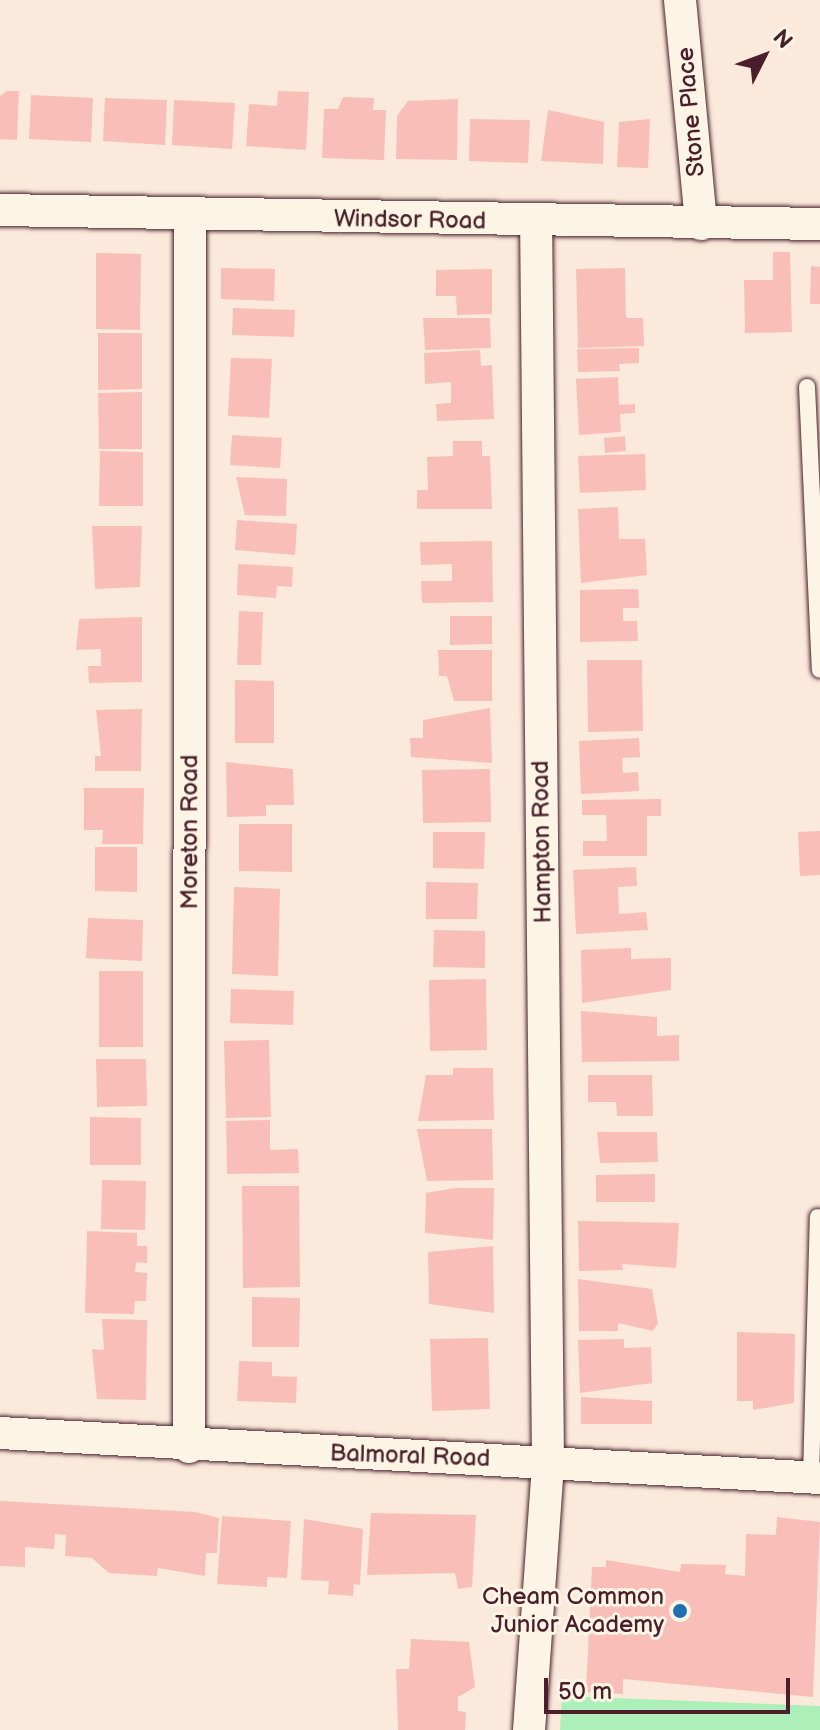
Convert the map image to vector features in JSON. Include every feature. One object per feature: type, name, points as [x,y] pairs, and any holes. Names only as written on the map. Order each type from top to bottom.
[{"type":"street","name":"Stone Place","points":[[680,0],[701,224]]},
{"type":"street","name":"Windsor Road","points":[[0,210],[190,217],[820,224]]},
{"type":"street","name":"Moreton Road","points":[[189,1447],[190,217]]},
{"type":"street","name":"Hampton Road","points":[[529,1730],[548,1462],[536,221]]},
{"type":"street","name":"Balmoral Road","points":[[0,1433],[189,1447],[548,1462],[816,1478]]},
{"type":"lane","points":[[807,387],[820,670]]},
{"type":"lane","points":[[816,1478],[818,1217]]},
{"type":"green space","points":[[562,1696],[820,1706],[820,1730],[560,1730]]},
{"type":"building","points":[[7,91],[19,91],[17,140],[0,139],[0,96]]},
{"type":"building","points":[[278,91],[309,92],[306,150],[246,146],[249,104],[277,106]]},
{"type":"building","points":[[31,95],[93,98],[91,142],[29,139]]},
{"type":"building","points":[[343,97],[374,98],[373,110],[386,110],[384,160],[322,158],[324,109],[338,109]]},
{"type":"building","points":[[105,98],[167,100],[165,145],[103,141]]},
{"type":"building","points":[[458,99],[457,160],[396,159],[397,116],[408,101]]},
{"type":"building","points":[[174,100],[235,103],[232,149],[172,145]]},
{"type":"building","points":[[548,110],[604,122],[603,164],[541,161]]},
{"type":"building","points":[[470,119],[530,120],[528,163],[469,161]]},
{"type":"building","points":[[650,119],[648,168],[617,167],[619,122]]},
{"type":"building","points":[[773,252],[790,252],[792,332],[745,333],[744,280],[773,280]]},
{"type":"building","points":[[96,253],[141,254],[140,330],[96,329]]},
{"type":"building","points":[[811,266],[820,267],[820,304],[810,304]]},
{"type":"building","points":[[221,268],[275,269],[274,301],[221,299]]},
{"type":"building","points":[[625,268],[626,318],[643,318],[644,346],[578,348],[576,269]]},
{"type":"building","points":[[492,269],[492,314],[457,315],[456,296],[436,296],[436,270]]},
{"type":"building","points":[[233,308],[295,310],[294,337],[232,335]]},
{"type":"building","points":[[423,318],[490,318],[491,348],[425,350]]},
{"type":"building","points":[[98,333],[142,333],[142,389],[98,390]]},
{"type":"building","points":[[639,348],[639,363],[619,364],[620,371],[578,372],[577,349]]},
{"type":"building","points":[[480,350],[481,366],[492,365],[494,419],[437,421],[436,404],[451,403],[451,382],[425,384],[424,353]]},
{"type":"building","points":[[231,358],[272,359],[269,418],[228,416]]},
{"type":"building","points":[[618,377],[619,405],[635,404],[635,413],[620,414],[621,432],[579,435],[576,379]]},
{"type":"building","points":[[142,392],[142,449],[99,449],[98,393]]},
{"type":"building","points":[[232,435],[282,438],[280,468],[230,465]]},
{"type":"building","points":[[625,436],[626,451],[605,453],[604,438]]},
{"type":"building","points":[[453,441],[482,441],[482,456],[490,456],[492,509],[417,509],[417,490],[428,490],[427,457],[453,456]]},
{"type":"building","points":[[100,451],[143,452],[143,506],[99,506]]},
{"type":"building","points":[[645,454],[646,490],[580,493],[578,456]]},
{"type":"building","points":[[236,477],[287,479],[286,516],[245,515]]},
{"type":"building","points":[[618,507],[619,539],[645,539],[647,575],[581,583],[578,509]]},
{"type":"building","points":[[237,520],[297,524],[295,555],[235,550]]},
{"type":"building","points":[[92,526],[142,526],[140,587],[95,589]]},
{"type":"building","points":[[492,541],[493,602],[422,603],[421,581],[452,581],[452,564],[421,565],[420,542]]},
{"type":"building","points":[[238,564],[293,567],[292,587],[277,586],[276,598],[237,595]]},
{"type":"building","points":[[638,589],[639,608],[623,608],[623,621],[637,621],[638,641],[580,642],[580,590]]},
{"type":"building","points":[[239,611],[263,612],[261,665],[237,665]]},
{"type":"building","points":[[450,616],[492,616],[492,644],[450,645]]},
{"type":"building","points":[[142,617],[142,682],[89,683],[88,666],[101,666],[101,649],[76,650],[79,619]]},
{"type":"building","points":[[438,650],[492,650],[492,701],[454,701],[447,676],[439,676]]},
{"type":"building","points":[[587,660],[642,660],[643,731],[588,732]]},
{"type":"building","points":[[235,680],[274,681],[274,743],[235,743]]},
{"type":"building","points":[[490,708],[492,763],[411,757],[410,738],[423,738],[423,720]]},
{"type":"building","points":[[142,709],[141,771],[95,771],[95,756],[101,756],[96,710]]},
{"type":"building","points":[[639,738],[640,757],[622,758],[623,773],[638,772],[639,791],[581,794],[579,741]]},
{"type":"building","points":[[226,762],[293,769],[294,805],[266,805],[266,816],[227,817]]},
{"type":"building","points":[[490,769],[491,822],[423,823],[422,770]]},
{"type":"building","points":[[84,788],[144,788],[143,844],[102,844],[103,830],[84,830]]},
{"type":"building","points":[[661,799],[661,816],[647,816],[647,856],[583,856],[583,841],[607,841],[606,815],[582,815],[582,800]]},
{"type":"building","points":[[239,824],[292,824],[292,872],[239,871]]},
{"type":"building","points":[[820,831],[820,875],[800,876],[798,832]]},
{"type":"building","points":[[433,832],[485,832],[484,869],[433,868]]},
{"type":"building","points":[[95,847],[137,847],[137,892],[95,891]]},
{"type":"building","points":[[636,867],[637,886],[618,887],[619,914],[646,912],[648,930],[576,934],[573,870]]},
{"type":"building","points":[[426,882],[478,883],[477,919],[426,919]]},
{"type":"building","points":[[234,887],[280,889],[278,976],[232,974]]},
{"type":"building","points":[[88,918],[143,920],[142,961],[86,958]]},
{"type":"building","points":[[434,930],[485,931],[485,968],[433,967]]},
{"type":"building","points":[[631,948],[631,959],[671,958],[671,990],[582,1003],[581,950]]},
{"type":"building","points":[[99,971],[143,971],[143,1047],[99,1047]]},
{"type":"building","points":[[486,979],[487,1050],[430,1051],[429,980]]},
{"type":"building","points":[[231,989],[294,991],[293,1025],[230,1023]]},
{"type":"building","points":[[581,1011],[657,1017],[657,1036],[679,1035],[679,1061],[582,1062]]},
{"type":"building","points":[[269,1040],[271,1117],[226,1118],[224,1041]]},
{"type":"building","points":[[96,1059],[146,1059],[147,1106],[97,1107]]},
{"type":"building","points":[[453,1068],[493,1068],[494,1120],[418,1121],[426,1075],[453,1075]]},
{"type":"building","points":[[588,1075],[652,1075],[653,1116],[617,1116],[616,1102],[588,1102]]},
{"type":"building","points":[[90,1117],[141,1118],[141,1165],[90,1165]]},
{"type":"building","points":[[270,1120],[270,1150],[298,1149],[299,1173],[227,1174],[226,1121]]},
{"type":"building","points":[[417,1129],[492,1129],[493,1180],[427,1181]]},
{"type":"building","points":[[597,1132],[657,1132],[658,1162],[600,1163]]},
{"type":"building","points":[[655,1174],[655,1202],[596,1202],[596,1175]]},
{"type":"building","points":[[102,1180],[146,1181],[145,1230],[101,1229]]},
{"type":"building","points":[[242,1186],[299,1186],[300,1287],[243,1288]]},
{"type":"building","points":[[455,1188],[494,1188],[493,1240],[425,1233],[426,1193]]},
{"type":"building","points":[[578,1221],[679,1223],[676,1268],[622,1264],[623,1270],[579,1271]]},
{"type":"building","points":[[87,1231],[137,1233],[137,1246],[147,1246],[147,1263],[136,1262],[135,1272],[147,1273],[146,1301],[135,1301],[134,1314],[85,1313]]},
{"type":"building","points":[[493,1246],[494,1313],[429,1304],[428,1252]]},
{"type":"building","points":[[578,1279],[652,1289],[658,1323],[653,1331],[618,1323],[618,1331],[579,1331]]},
{"type":"building","points":[[252,1297],[300,1298],[299,1347],[252,1347]]},
{"type":"building","points":[[102,1319],[147,1320],[146,1400],[97,1399],[92,1349],[104,1350]]},
{"type":"building","points":[[737,1332],[795,1334],[794,1403],[753,1410],[753,1401],[737,1401]]},
{"type":"building","points":[[488,1338],[490,1409],[432,1411],[430,1339]]},
{"type":"building","points":[[624,1339],[624,1348],[651,1347],[652,1383],[580,1393],[578,1340]]},
{"type":"building","points":[[239,1361],[272,1362],[272,1376],[297,1377],[296,1403],[237,1401]]},
{"type":"building","points":[[581,1397],[652,1401],[652,1424],[581,1424]]},
{"type":"building","points":[[0,1501],[196,1512],[219,1518],[217,1553],[206,1553],[205,1576],[158,1568],[157,1576],[109,1573],[92,1558],[65,1556],[66,1535],[55,1534],[54,1549],[25,1547],[25,1567],[0,1566]]},
{"type":"building","points":[[371,1513],[476,1515],[472,1587],[458,1589],[455,1573],[367,1575]]},
{"type":"building","points":[[222,1516],[291,1521],[287,1578],[267,1577],[267,1587],[217,1584]]},
{"type":"building","points":[[777,1517],[820,1522],[813,1697],[623,1679],[623,1694],[586,1692],[592,1567],[606,1567],[606,1560],[680,1572],[681,1564],[726,1565],[725,1574],[745,1576],[746,1534],[776,1535]]},
{"type":"building","points":[[304,1519],[363,1529],[360,1585],[354,1584],[353,1596],[328,1594],[329,1581],[301,1580]]},
{"type":"building","points":[[411,1639],[469,1642],[475,1687],[458,1697],[458,1711],[466,1712],[465,1730],[398,1730],[396,1669],[409,1669]]},
{"type":"place","name":"Cheam Common Junior Academy","points":[[680,1611]]}]
